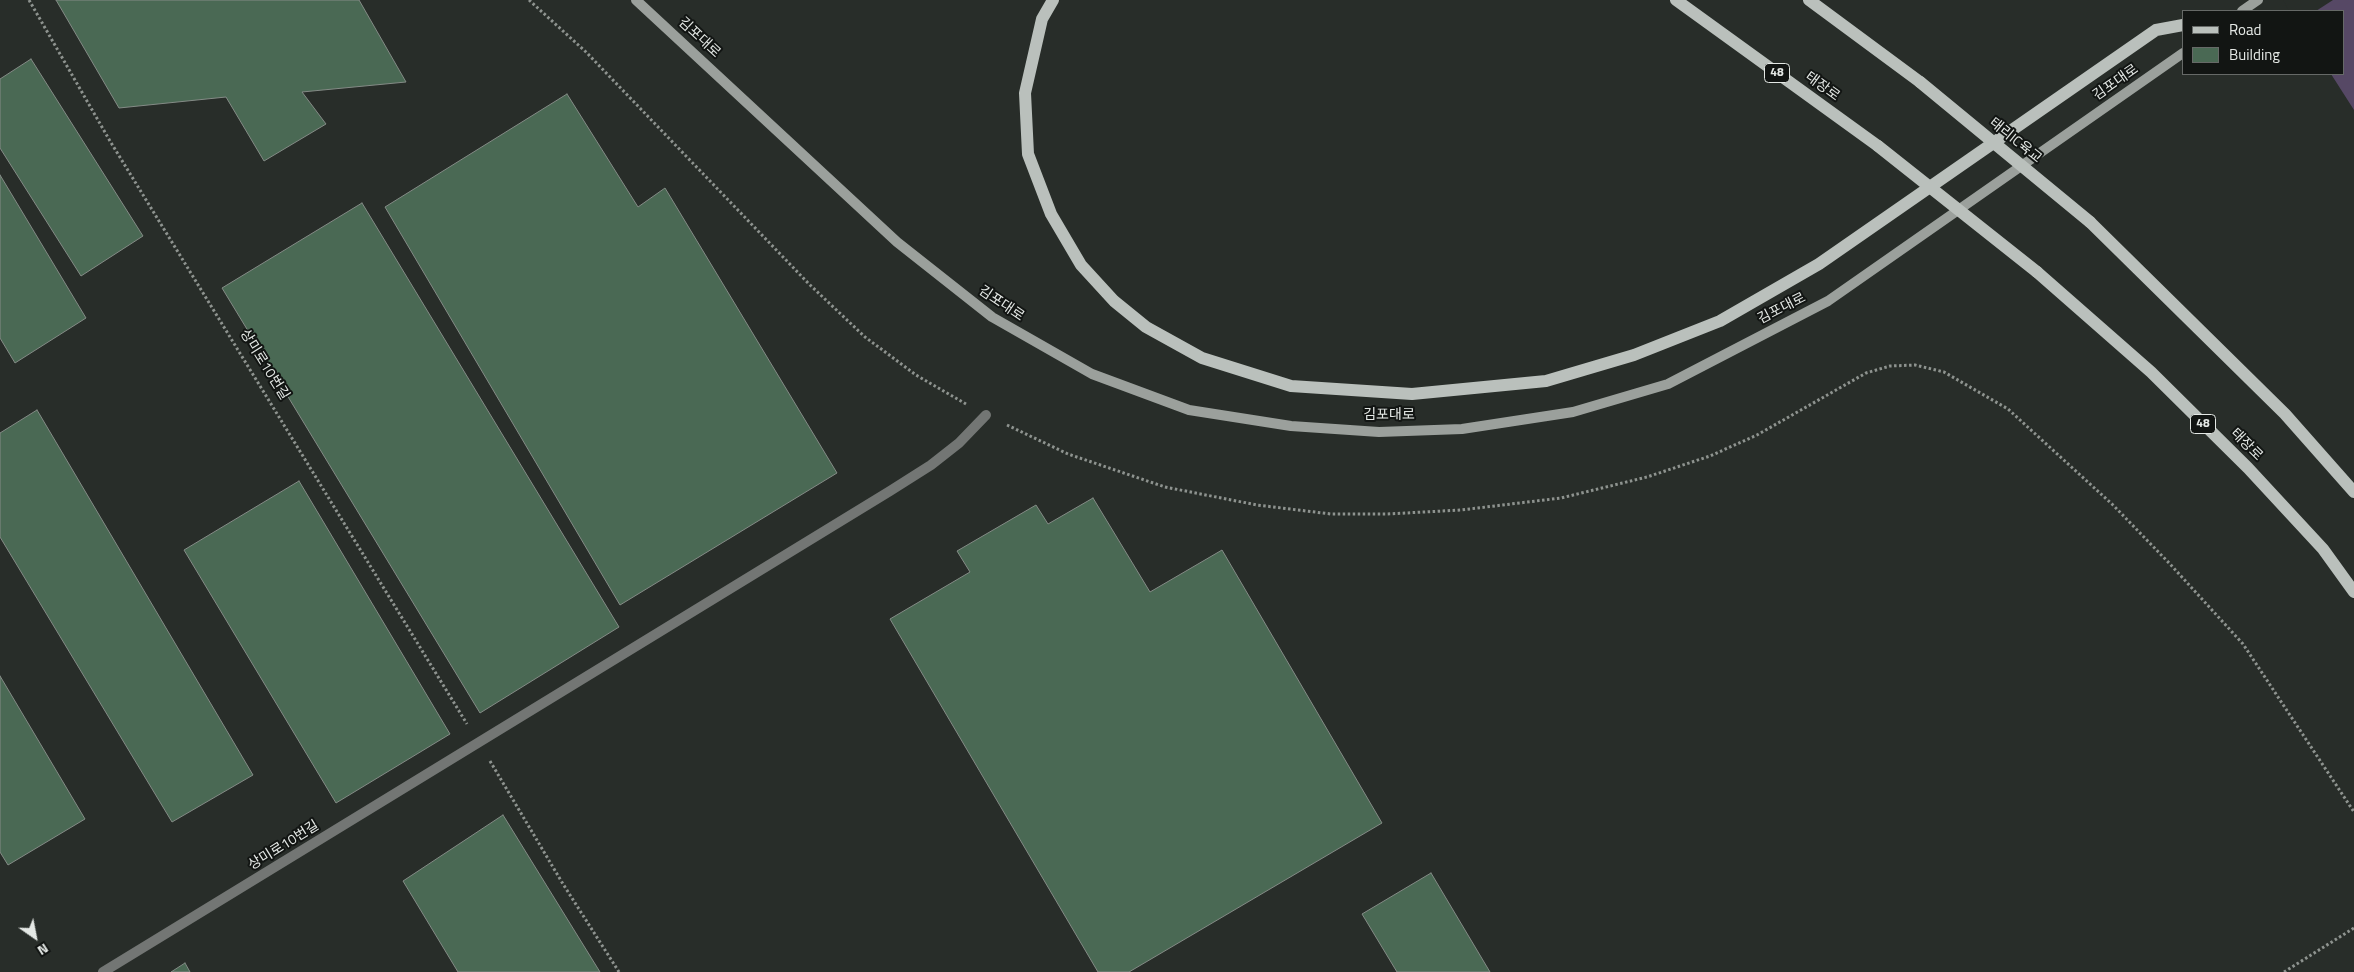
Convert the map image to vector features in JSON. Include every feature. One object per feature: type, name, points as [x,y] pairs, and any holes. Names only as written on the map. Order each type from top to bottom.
[{"type":"main road","name":"김포대로","points":[[636,0],[896,242],[992,317],[1092,374],[1190,410],[1291,426],[1379,432],[1462,429],[1573,412],[1668,384],[1828,301],[2182,54]]},
{"type":"main road","points":[[1053,0],[1042,19],[1025,93],[1028,154],[1051,214],[1081,265],[1108,294],[1146,327],[1202,358],[1291,386],[1412,394],[1546,381],[1634,355],[1720,321],[1819,264],[2156,30],[2182,25]]},
{"type":"main road","name":"태장로","points":[[1671,0],[1681,3],[1878,146],[2037,272],[2151,372],[2248,468],[2323,549],[2354,592]]},
{"type":"main road","name":"태리IC육교","points":[[1809,0],[1920,82],[2090,222],[2278,407],[2354,492]]},
{"type":"main road","points":[[2243,10],[2258,0]]},
{"type":"lane","points":[[478,742],[677,623],[906,481],[959,443],[986,415]]},
{"type":"lane","name":"상미로10번길","points":[[103,972],[478,742]]},
{"type":"path","name":"상미로10번길","points":[[29,0],[116,149],[563,884],[619,972]]},
{"type":"path","points":[[2284,972],[2354,928]]},
{"type":"shaded area","points":[[2285,0],[2354,0],[2354,110],[2332,75],[2344,75],[2344,10],[2291,10]]},
{"type":"pier","points":[[2283,0],[2333,0],[2318,10],[2288,10]]},
{"type":"building","points":[[56,0],[359,0],[406,82],[302,92],[326,124],[264,161],[226,97],[119,108]]},
{"type":"building","points":[[31,59],[143,236],[81,276],[0,148],[0,79]]},
{"type":"building","points":[[567,94],[638,207],[665,188],[837,473],[620,605],[385,207]]},
{"type":"building","points":[[0,175],[86,318],[15,363],[0,338]]},
{"type":"building","points":[[362,203],[619,627],[480,713],[222,288]]},
{"type":"building","points":[[37,410],[253,775],[172,822],[0,537],[0,433]]},
{"type":"building","points":[[299,481],[450,734],[336,803],[184,550]]},
{"type":"building","points":[[1093,498],[1150,592],[1222,550],[1382,823],[1129,972],[1098,972],[890,619],[970,572],[957,551],[1036,505],[1048,524]]},
{"type":"building","points":[[0,676],[85,819],[8,865],[0,852]]},
{"type":"building","points":[[503,815],[600,972],[458,972],[403,881]]},
{"type":"building","points":[[1431,873],[1490,972],[1397,972],[1362,914]]},
{"type":"building","points":[[185,963],[190,972],[171,972]]}]
